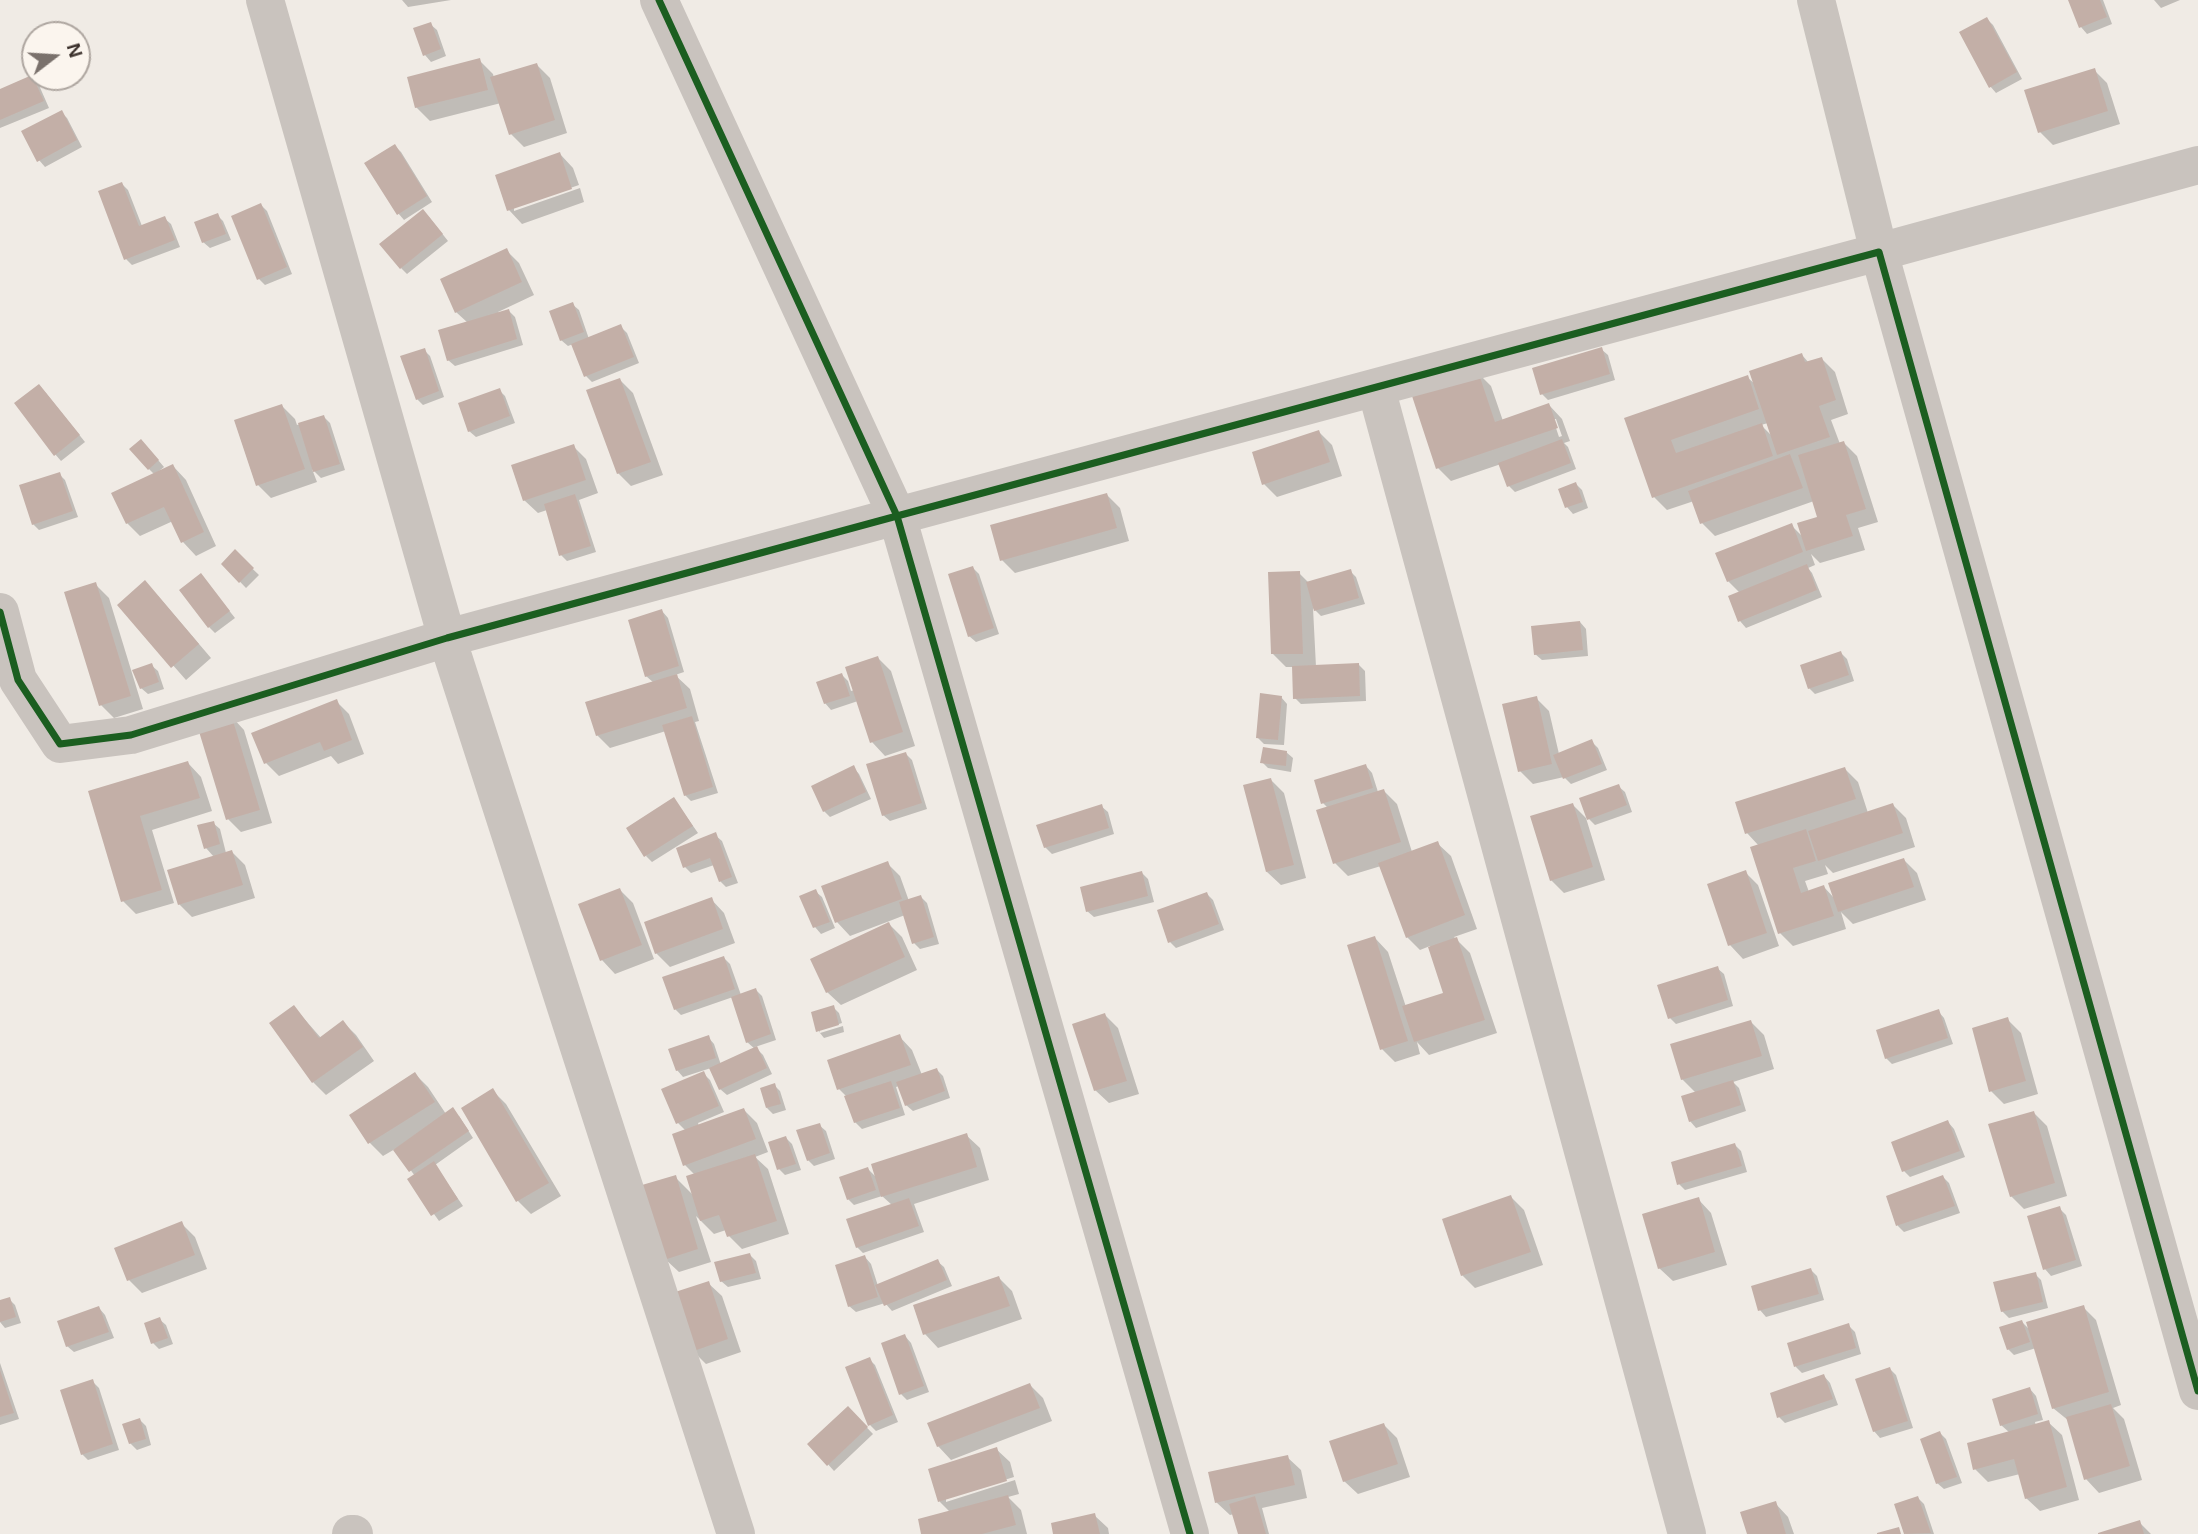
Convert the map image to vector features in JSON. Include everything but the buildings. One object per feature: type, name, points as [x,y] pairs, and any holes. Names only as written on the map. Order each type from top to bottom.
[{"type":"street","points":[[265,0],[447,638],[736,1534]]},
{"type":"street","points":[[659,0],[897,516],[1190,1534]]},
{"type":"street","points":[[1816,0],[1879,252],[2183,1282],[2198,1391]]},
{"type":"street","points":[[0,611],[18,680],[60,744],[131,736],[447,638],[2198,165]]},
{"type":"street","points":[[1376,388],[1687,1534]]},
{"type":"cycle path","points":[[659,0],[897,516],[1879,252],[2198,1391]]},
{"type":"cycle path","points":[[0,612],[18,680],[60,744],[131,735],[447,638],[897,516],[1190,1534]]}]
